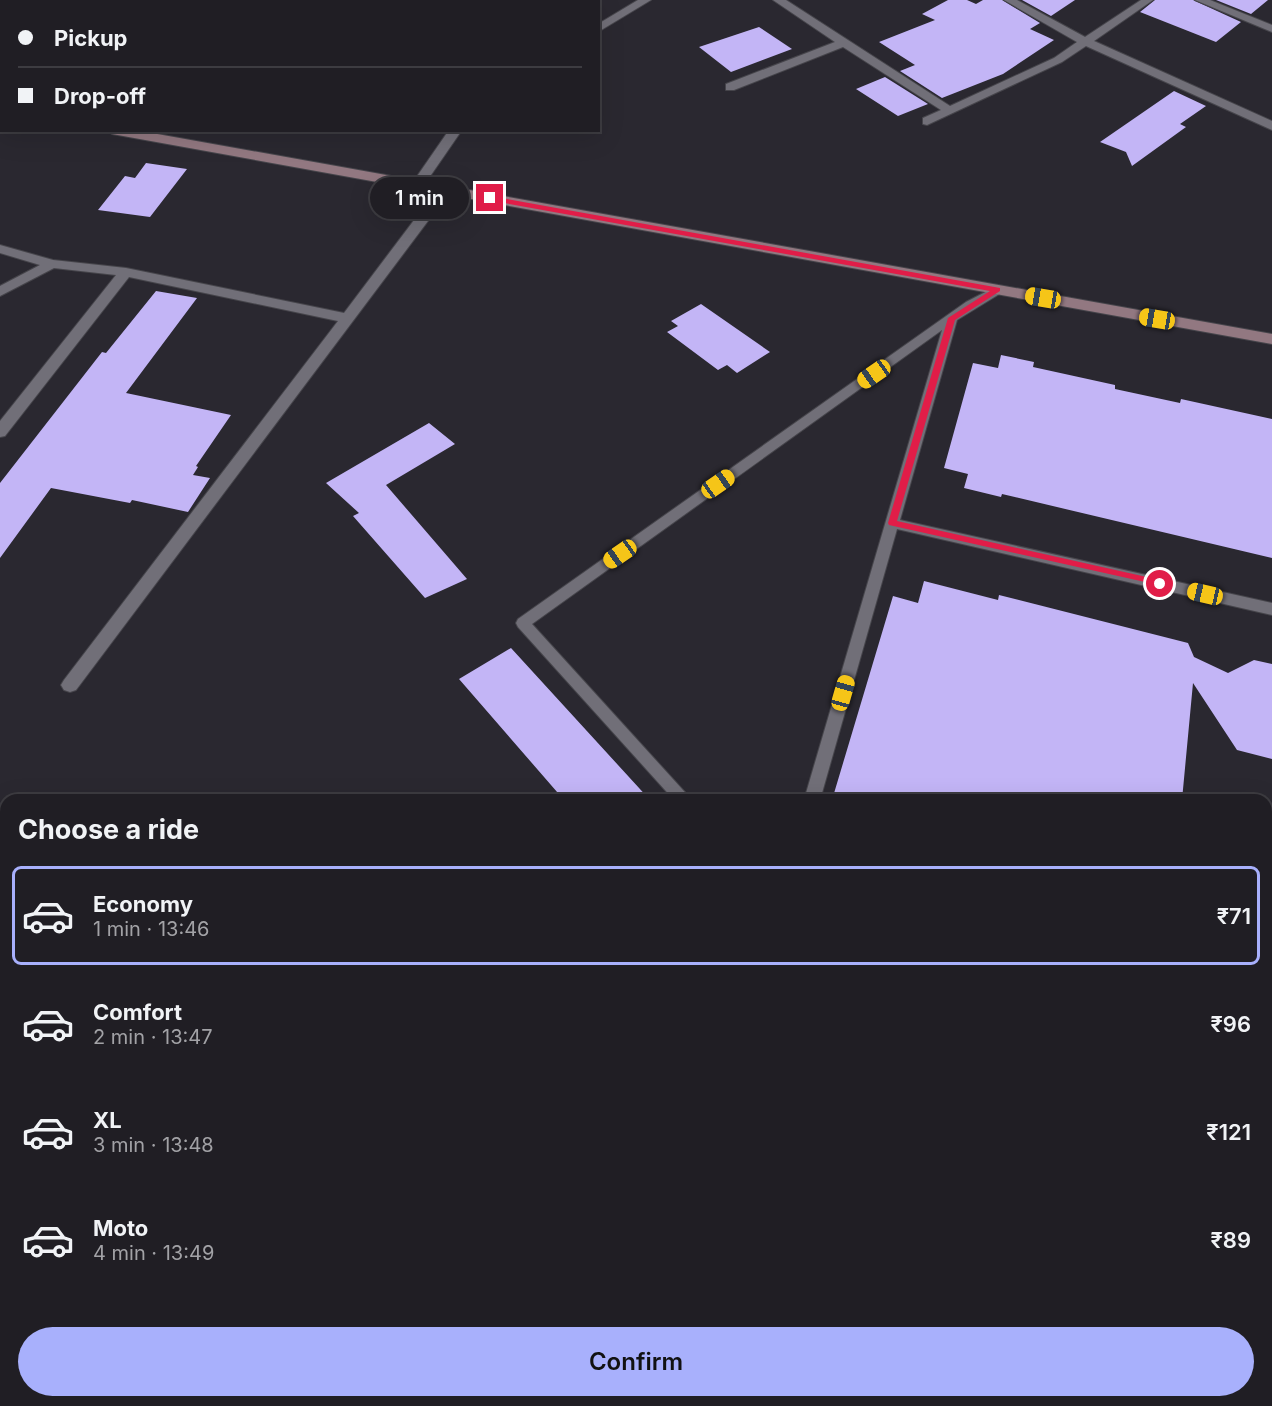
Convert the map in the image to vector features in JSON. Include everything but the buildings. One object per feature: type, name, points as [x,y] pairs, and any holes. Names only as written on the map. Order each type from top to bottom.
[{"type":"street","points":[[600,28],[646,0]]},
{"type":"street","points":[[778,0],[949,110]]},
{"type":"street","points":[[1008,0],[1086,42],[1272,126]]},
{"type":"street","points":[[927,120],[1058,60],[1148,0]]},
{"type":"street","points":[[1200,0],[1272,29]]},
{"type":"street","points":[[730,87],[844,42]]},
{"type":"street","points":[[123,132],[1272,339]]},
{"type":"street","points":[[417,185],[455,132]]},
{"type":"street","points":[[70,685],[444,190]]},
{"type":"street","points":[[0,249],[52,264],[126,272],[346,318]]},
{"type":"street","points":[[0,292],[52,264]]},
{"type":"street","points":[[0,432],[126,272]]},
{"type":"lane","points":[[679,794],[523,623],[952,318],[997,290]]},
{"type":"lane","points":[[814,794],[952,318]]},
{"type":"lane","points":[[892,523],[1272,609]]},
{"type":"route","points":[[490,198],[997,290],[952,318],[892,523],[1160,584]]}]
